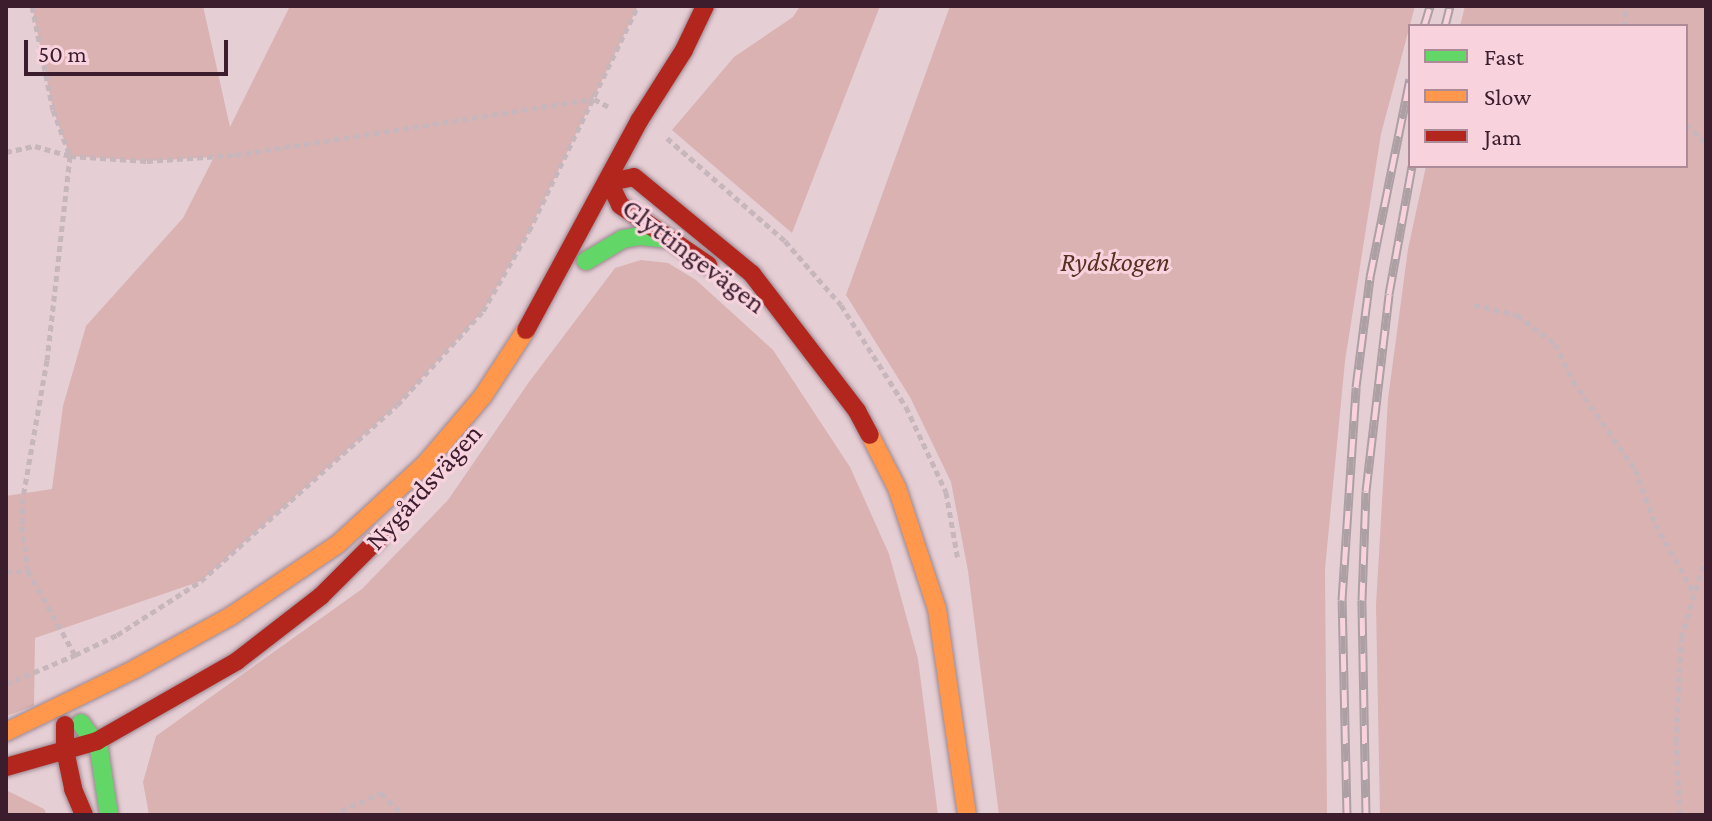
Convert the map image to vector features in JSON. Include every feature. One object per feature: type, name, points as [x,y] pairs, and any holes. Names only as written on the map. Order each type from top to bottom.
[{"type":"street","name":"Nygårdsvägen","points":[[6,732],[65,705],[231,616],[338,544],[426,463],[483,396],[522,337],[609,182],[639,121],[684,50],[705,6]]},
{"type":"street","name":"Nygårdsvägen","points":[[663,117],[684,50]]},
{"type":"street","name":"Nygårdsvägen","points":[[449,465],[501,399],[579,274],[638,171]]},
{"type":"street","name":"Glyttingevägen","points":[[822,362],[744,290],[669,239],[613,216],[609,182],[638,171],[752,274],[822,362],[857,411],[897,488],[916,536],[937,609],[967,815]]},
{"type":"street","points":[[579,274],[623,239],[640,236],[669,239]]},
{"type":"street","name":"Nygårdsvägen","points":[[6,767],[97,741],[237,661],[321,596],[397,520]]},
{"type":"street","points":[[65,705],[97,741],[109,815]]},
{"type":"street","points":[[65,705],[65,750],[73,789],[84,815]]},
{"type":"path","points":[[32,6],[53,110],[70,156],[47,360],[23,498],[22,526],[28,571],[75,655]]},
{"type":"path","points":[[6,684],[117,635],[201,581],[397,405],[483,311],[529,231],[638,6]]},
{"type":"path","points":[[6,152],[35,146],[70,156],[147,161],[235,155],[594,99]]},
{"type":"path","points":[[1688,126],[1706,143]]},
{"type":"path","points":[[1474,305],[1517,315],[1555,344],[1573,381],[1635,469],[1655,524],[1693,591]]},
{"type":"path","points":[[1680,815],[1678,680],[1681,638],[1706,556]]},
{"type":"path","points":[[6,572],[28,571]]},
{"type":"path","points":[[332,815],[381,793],[403,815]]},
{"type":"green space","points":[[32,6],[203,6],[230,127],[290,6],[638,6],[529,231],[483,311],[397,405],[201,581],[35,638],[34,706],[6,716],[6,496],[52,489],[63,406],[86,326],[183,218],[214,157],[147,161],[70,156],[53,110]]},
{"type":"green space","points":[[800,6],[880,6],[792,233],[672,130],[734,57],[793,17]]},
{"type":"green space","name":"Rydskogen","points":[[950,6],[1415,6],[1381,134],[1345,361],[1325,569],[1327,815],[999,815],[968,571],[951,482],[910,397],[846,295]]},
{"type":"green space","points":[[1465,6],[1706,6],[1706,815],[1380,815],[1376,605],[1388,399],[1408,249],[1426,168],[1688,168],[1688,24],[1460,24]]},
{"type":"green space","points":[[641,260],[668,263],[696,280],[773,350],[850,467],[889,554],[918,659],[938,815],[149,815],[143,782],[156,736],[362,589],[448,500],[529,382],[615,268]]},
{"type":"green space","points":[[6,790],[44,809],[47,815],[6,815]]},
{"type":"railway","points":[[1425,24],[1430,6]]},
{"type":"railway","points":[[1446,24],[1450,6]]},
{"type":"railway","points":[[1347,815],[1342,600],[1356,387],[1370,277],[1408,89]]},
{"type":"railway","points":[[1366,815],[1362,600],[1366,491],[1389,294],[1412,168]]},
{"type":"traffic: fast","points":[[586,261],[623,239],[640,236],[669,239]]},
{"type":"traffic: fast","points":[[81,723],[99,749],[109,815]]},
{"type":"traffic: slow","points":[[6,732],[135,669],[231,616],[338,544],[426,463],[483,396],[526,330]]},
{"type":"traffic: slow","points":[[870,435],[897,488],[937,609],[967,815]]},
{"type":"traffic: jam","points":[[526,330],[639,121],[684,50],[705,6]]},
{"type":"traffic: jam","points":[[609,182],[634,177],[752,274],[857,411],[870,435]]},
{"type":"traffic: jam","points":[[609,182],[620,205],[708,265]]},
{"type":"traffic: jam","points":[[6,767],[97,741],[237,661],[321,596],[380,537]]},
{"type":"traffic: jam","points":[[65,725],[65,750],[73,789],[84,815]]}]
